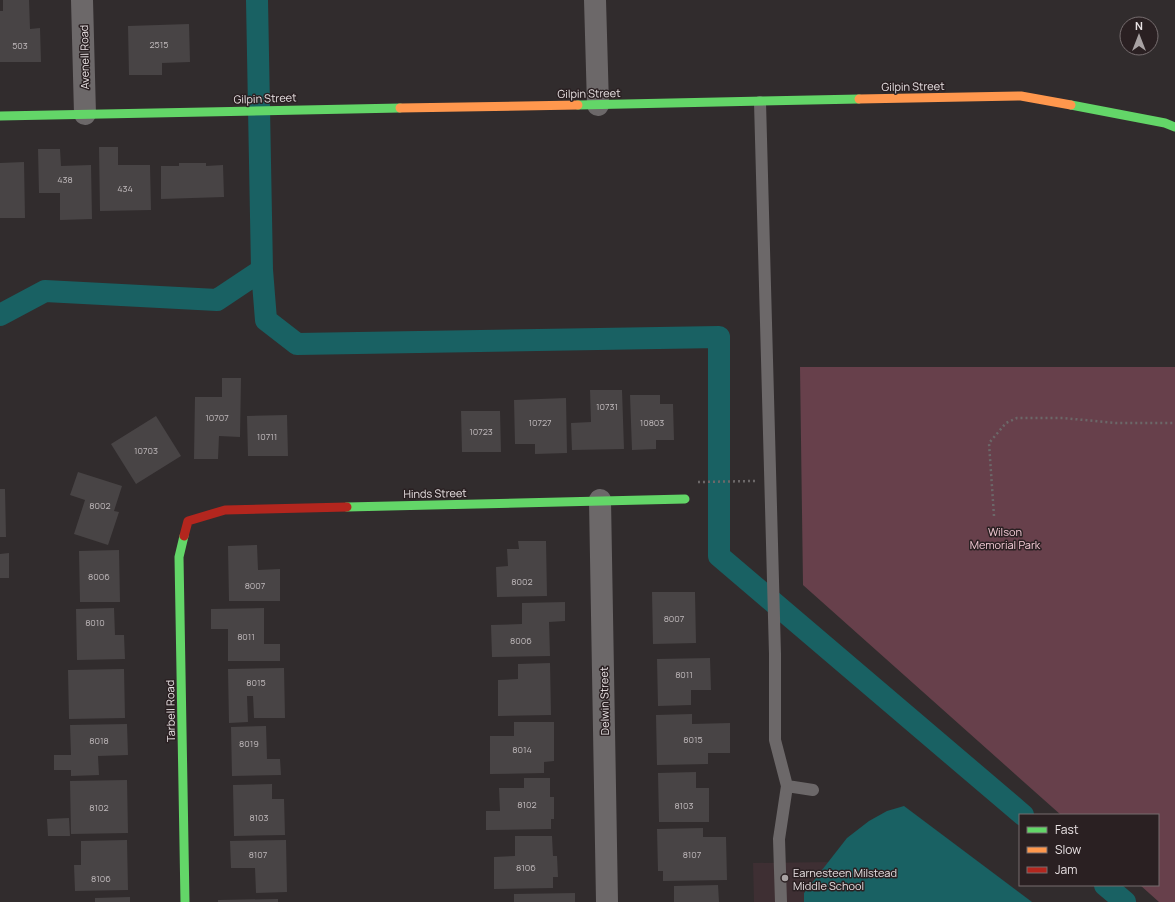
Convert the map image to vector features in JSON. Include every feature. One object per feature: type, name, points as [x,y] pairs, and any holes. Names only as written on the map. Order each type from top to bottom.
[{"type":"street","name":"Avenell Road","points":[[82,0],[85,114]]},
{"type":"street","points":[[595,0],[598,105]]},
{"type":"street","name":"Gilpin Street","points":[[0,116],[1020,96],[1175,126]]},
{"type":"street","name":"Hinds Street","points":[[188,521],[225,510],[685,499]]},
{"type":"street","name":"Delwin Street","points":[[600,500],[607,902]]},
{"type":"street","name":"Tarbell Road","points":[[185,902],[179,557],[188,521]]},
{"type":"lane","points":[[760,102],[775,654],[775,740],[787,786],[779,839],[781,902]]},
{"type":"lane","points":[[787,786],[813,790]]},
{"type":"path","points":[[994,516],[989,443],[1006,423],[1017,418],[1063,418],[1116,423],[1175,423]]},
{"type":"path","points":[[703,482],[737,481]]},
{"type":"shaded area","name":"Earnesteen Milstead Middle School","points":[[830,862],[804,893],[804,902],[754,902],[753,863]]},
{"type":"green space","name":"Wilson Memorial Park","points":[[800,367],[1175,367],[1175,902],[1159,902],[1141,886],[1159,886],[1159,814],[1060,814],[803,585]]},
{"type":"water","points":[[904,806],[1032,902],[804,902],[804,893],[847,838],[869,821],[887,811]]},
{"type":"building","points":[[3,0],[29,0],[30,29],[40,28],[41,62],[0,62],[0,11],[3,11]]},
{"type":"building","points":[[189,24],[190,62],[162,63],[162,75],[129,75],[128,26]]},
{"type":"building","points":[[99,147],[118,147],[118,165],[150,165],[151,210],[100,211]]},
{"type":"building","points":[[38,149],[60,149],[61,166],[91,165],[92,219],[60,220],[60,193],[39,193]]},
{"type":"building","points":[[24,162],[25,218],[0,218],[0,163]]},
{"type":"building","points":[[179,163],[206,163],[206,166],[223,165],[224,197],[161,199],[161,166],[179,166]]},
{"type":"building","points":[[222,378],[241,378],[240,437],[219,436],[218,459],[194,459],[195,397],[222,397]]},
{"type":"building","points":[[590,390],[622,390],[624,449],[572,450],[571,423],[591,422]]},
{"type":"building","points":[[630,395],[660,395],[660,404],[673,404],[674,440],[656,440],[656,449],[632,450]]},
{"type":"building","points":[[566,398],[567,453],[535,454],[535,444],[515,444],[514,400]]},
{"type":"building","points":[[461,411],[500,411],[501,452],[462,452]]},
{"type":"building","points":[[287,415],[288,456],[248,456],[247,416]]},
{"type":"building","points":[[156,416],[181,456],[136,484],[111,444]]},
{"type":"building","points":[[78,472],[122,486],[114,511],[119,512],[108,545],[74,534],[85,500],[70,495]]},
{"type":"building","points":[[0,489],[5,489],[6,537],[0,537]]},
{"type":"building","points":[[518,541],[546,541],[547,596],[497,597],[496,567],[508,566],[507,549],[519,549]]},
{"type":"building","points":[[257,545],[258,570],[280,569],[280,601],[229,601],[228,546]]},
{"type":"building","points":[[119,550],[120,602],[80,602],[79,551]]},
{"type":"building","points":[[9,553],[9,578],[0,578],[0,554]]},
{"type":"building","points":[[652,592],[695,592],[696,643],[653,644]]},
{"type":"building","points":[[565,602],[565,621],[549,622],[550,656],[492,657],[491,625],[522,624],[522,603]]},
{"type":"building","points":[[114,608],[115,635],[124,635],[125,659],[77,660],[76,609]]},
{"type":"building","points":[[264,608],[264,644],[280,644],[280,661],[228,661],[228,629],[211,629],[211,609]]},
{"type":"building","points":[[710,658],[711,690],[691,690],[691,705],[658,706],[657,659]]},
{"type":"building","points":[[550,663],[551,715],[498,716],[498,680],[518,679],[518,664]]},
{"type":"building","points":[[284,668],[285,718],[254,718],[253,696],[247,696],[248,722],[229,723],[228,669]]},
{"type":"building","points":[[124,669],[125,718],[69,719],[68,670]]},
{"type":"building","points":[[692,714],[692,724],[730,723],[730,753],[708,753],[708,764],[657,765],[656,715]]},
{"type":"building","points":[[514,722],[554,722],[554,761],[544,762],[544,773],[490,774],[490,736],[514,736]]},
{"type":"building","points":[[127,724],[128,755],[98,756],[99,775],[71,776],[71,770],[54,770],[54,755],[71,755],[70,725]]},
{"type":"building","points":[[266,726],[267,759],[280,759],[281,775],[232,776],[231,727]]},
{"type":"building","points":[[696,772],[696,788],[709,788],[709,822],[659,822],[658,773]]},
{"type":"building","points":[[524,778],[550,778],[550,797],[554,797],[554,819],[551,819],[551,829],[486,830],[486,811],[500,811],[499,788],[524,788]]},
{"type":"building","points":[[127,780],[128,833],[71,834],[70,781]]},
{"type":"building","points":[[272,784],[272,799],[284,799],[285,835],[234,836],[233,785]]},
{"type":"building","points":[[69,818],[70,836],[48,836],[47,819]]},
{"type":"building","points":[[703,828],[703,837],[726,837],[727,880],[663,881],[663,871],[658,871],[657,829]]},
{"type":"building","points":[[515,836],[552,836],[553,856],[557,856],[558,877],[553,877],[553,888],[494,889],[494,857],[515,856]]},
{"type":"building","points":[[127,840],[128,890],[75,891],[74,865],[81,865],[81,841]]},
{"type":"building","points":[[286,840],[287,892],[256,893],[255,868],[231,868],[230,841]]},
{"type":"building","points":[[718,885],[719,902],[674,902],[674,886]]},
{"type":"building","points":[[575,893],[575,902],[514,902],[514,894]]},
{"type":"building","points":[[130,897],[130,902],[95,902],[95,898]]},
{"type":"building","points":[[278,899],[278,902],[218,902],[218,900]]},
{"type":"waterway","points":[[0,315],[45,291],[217,300],[262,270],[257,0]]},
{"type":"waterway","points":[[262,270],[266,320],[297,344],[719,337],[719,556],[1022,814]]},
{"type":"waterway","points":[[1106,886],[1125,902]]},
{"type":"traffic: fast","points":[[578,105],[859,99]]},
{"type":"traffic: fast","points":[[1071,105],[1165,123],[1175,127]]},
{"type":"traffic: fast","points":[[0,116],[400,108]]},
{"type":"traffic: fast","points":[[347,507],[685,499]]},
{"type":"traffic: fast","points":[[184,536],[179,557],[185,902]]},
{"type":"traffic: slow","points":[[859,99],[1021,96],[1071,105]]},
{"type":"traffic: slow","points":[[400,108],[578,105]]},
{"type":"traffic: jam","points":[[184,536],[188,521],[225,510],[347,507]]},
{"type":"place","name":"Earnesteen Milstead Middle School","points":[[785,878]]}]
